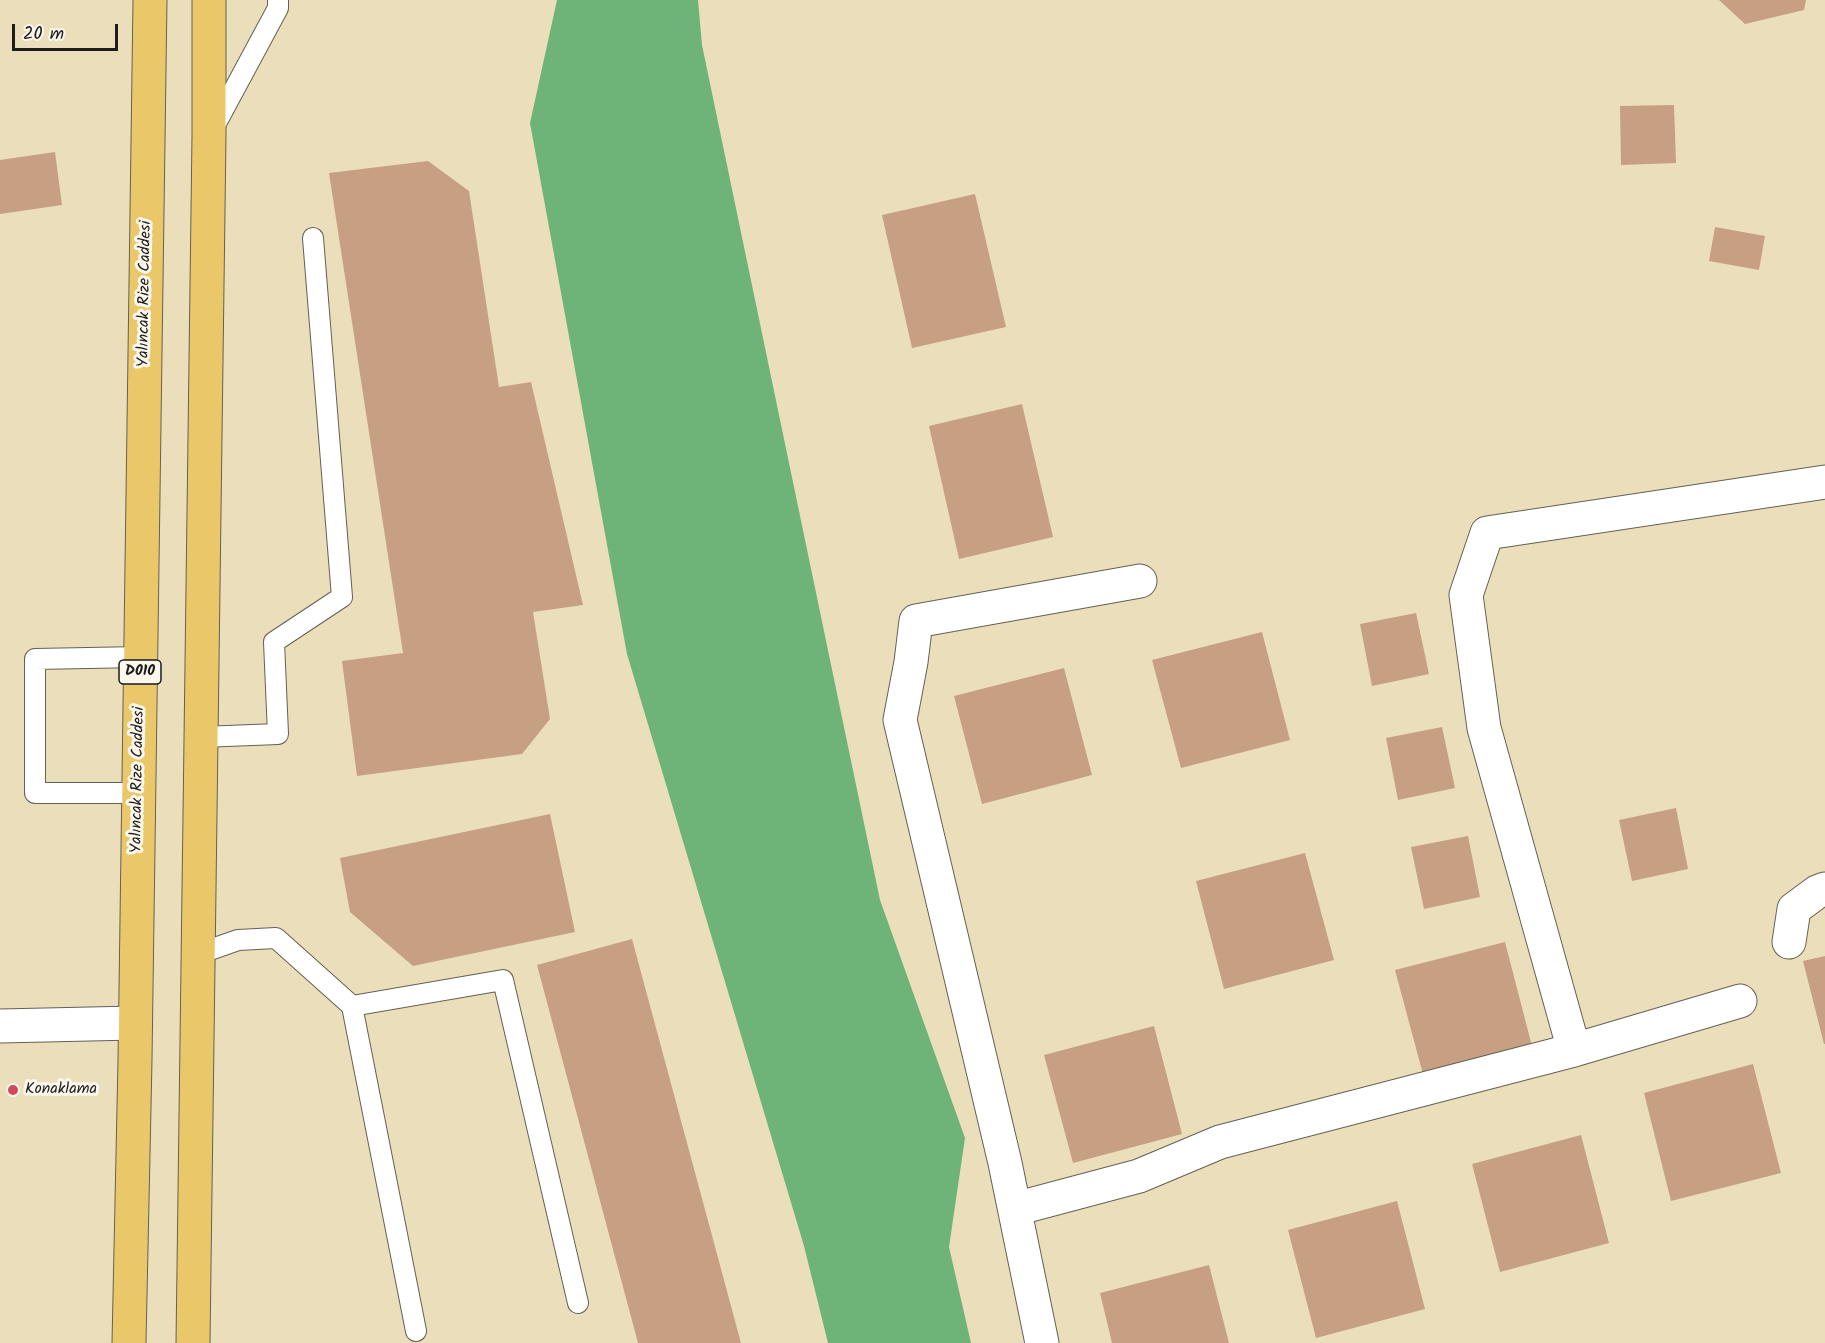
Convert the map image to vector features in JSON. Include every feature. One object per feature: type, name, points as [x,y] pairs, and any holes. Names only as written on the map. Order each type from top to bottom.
[{"type":"highway","name":"Yalıncak Rize Caddesi","points":[[129,1343],[150,0]]},
{"type":"highway","points":[[193,1343],[209,0]]},
{"type":"street","points":[[1574,1050],[1484,728],[1466,595],[1487,533],[1825,482]]},
{"type":"street","points":[[1042,1343],[1015,1209],[900,720],[916,621],[1140,581]]},
{"type":"street","points":[[1789,942],[1794,909],[1817,892],[1825,889]]},
{"type":"street","points":[[1015,1209],[1139,1176],[1220,1142],[1574,1050],[1740,1001]]},
{"type":"street","points":[[0,1026],[135,1023]]},
{"type":"lane","points":[[209,135],[278,8],[278,0]]},
{"type":"lane","points":[[201,737],[278,734],[274,642],[342,597],[313,238]]},
{"type":"lane","points":[[139,793],[35,794],[35,659],[141,657]]},
{"type":"lane","points":[[198,954],[238,940],[276,938],[352,1006],[416,1331]]},
{"type":"lane","points":[[352,1006],[502,980],[578,1304]]},
{"type":"green space","points":[[557,0],[698,0],[702,45],[880,900],[965,1138],[949,1247],[971,1343],[828,1343],[804,1246],[627,654],[530,123]]},
{"type":"building","points":[[1719,0],[1806,0],[1804,10],[1745,24]]},
{"type":"building","points":[[1674,105],[1676,163],[1621,165],[1620,106]]},
{"type":"building","points":[[55,152],[62,205],[0,214],[0,160]]},
{"type":"building","points":[[428,161],[469,191],[499,387],[531,382],[583,605],[533,612],[550,719],[522,754],[357,776],[342,661],[403,653],[329,173]]},
{"type":"building","points":[[975,194],[1006,327],[912,348],[882,215]]},
{"type":"building","points":[[1715,227],[1765,236],[1759,270],[1709,261]]},
{"type":"building","points":[[1022,404],[1053,537],[959,559],[929,426]]},
{"type":"building","points":[[1416,613],[1429,674],[1372,686],[1360,624]]},
{"type":"building","points":[[1262,632],[1290,740],[1181,768],[1152,660]]},
{"type":"building","points":[[1064,668],[1092,775],[982,804],[954,696]]},
{"type":"building","points":[[1442,727],[1455,788],[1398,800],[1386,738]]},
{"type":"building","points":[[1676,808],[1688,869],[1632,881],[1619,820]]},
{"type":"building","points":[[550,814],[575,932],[413,966],[350,912],[340,858]]},
{"type":"building","points":[[1468,836],[1480,897],[1424,909],[1411,847]]},
{"type":"building","points":[[1305,853],[1334,960],[1224,989],[1196,881]]},
{"type":"building","points":[[632,939],[741,1343],[638,1343],[537,965]]},
{"type":"building","points":[[1505,942],[1533,1050],[1424,1078],[1395,970]]},
{"type":"building","points":[[1825,956],[1825,1044],[1824,1044],[1803,961]]},
{"type":"building","points":[[1154,1026],[1182,1134],[1073,1163],[1044,1055]]},
{"type":"building","points":[[1753,1064],[1781,1173],[1671,1201],[1644,1093]]},
{"type":"building","points":[[1581,1135],[1609,1243],[1500,1272],[1472,1164]]},
{"type":"building","points":[[1397,1201],[1425,1309],[1316,1338],[1288,1230]]},
{"type":"building","points":[[1209,1265],[1229,1343],[1112,1343],[1100,1293]]},
{"type":"place","name":"Konaklama","points":[[13,1090]]}]
